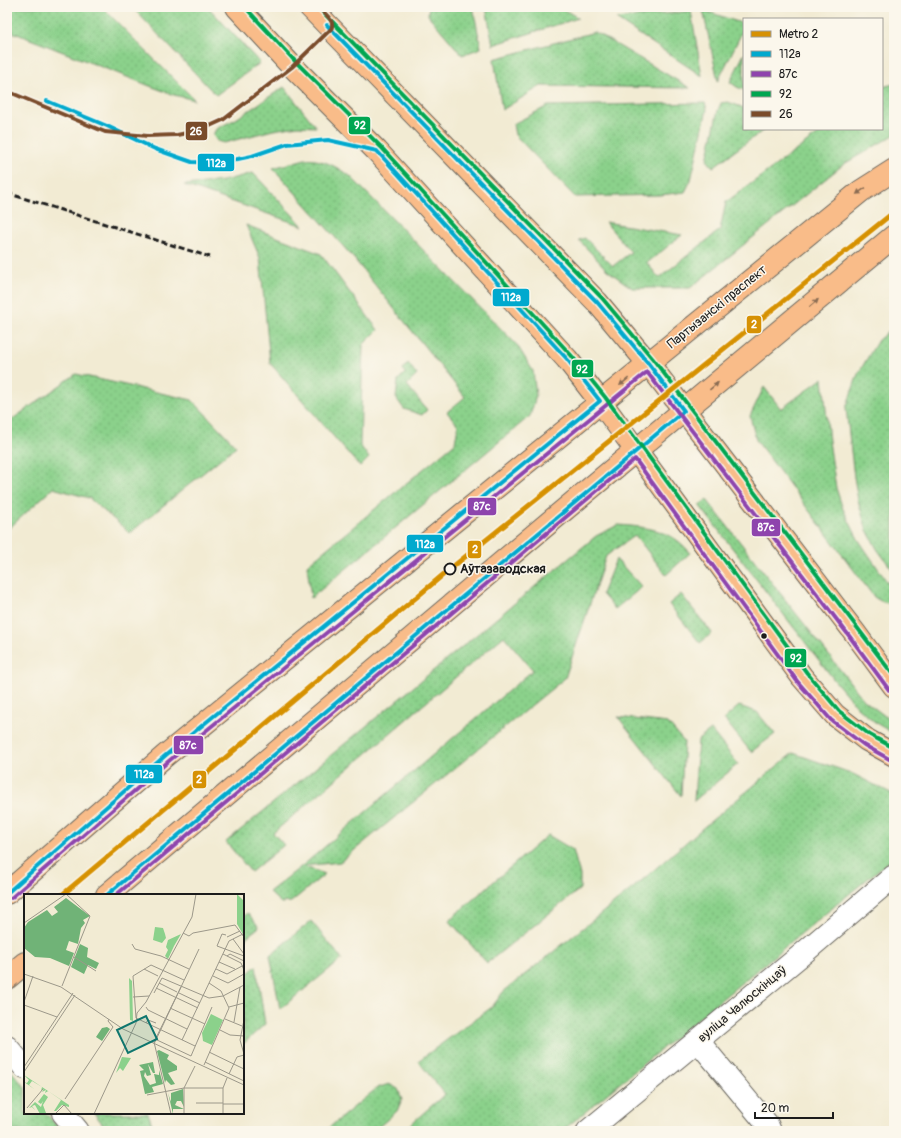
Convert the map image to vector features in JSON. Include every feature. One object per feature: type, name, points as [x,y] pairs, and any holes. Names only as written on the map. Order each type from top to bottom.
[{"type":"main road","points":[[237,7],[288,62],[376,151],[567,359],[600,401],[802,676],[834,714],[867,740],[894,755]]},
{"type":"main road","points":[[310,7],[597,302],[648,363],[894,686]]},
{"type":"main road","name":"Партызанскі праспект","points":[[7,893],[166,755],[600,401],[861,191],[894,170]]},
{"type":"main road","points":[[108,894],[636,450],[894,236]]},
{"type":"main road","points":[[7,978],[24,964]]},
{"type":"street","name":"вуліца Чалюскінцаў","points":[[588,1131],[894,876]]},
{"type":"street","points":[[698,1040],[767,1124],[770,1131]]},
{"type":"street","points":[[7,1048],[24,1067]]},
{"type":"street","points":[[64,1114],[78,1131]]},
{"type":"green space","points":[[7,7],[102,7],[195,100],[174,95],[7,30]]},
{"type":"green space","points":[[132,7],[208,7],[260,63],[216,95]]},
{"type":"green space","points":[[429,7],[473,7],[481,48],[462,55],[428,15]]},
{"type":"green space","points":[[486,7],[560,7],[578,18],[493,45]]},
{"type":"green space","points":[[703,10],[743,24],[743,30],[718,81]]},
{"type":"green space","points":[[691,11],[702,76],[616,19]]},
{"type":"green space","points":[[595,32],[690,88],[541,86],[502,110],[494,59]]},
{"type":"green space","points":[[743,56],[743,90],[730,82]]},
{"type":"green space","points":[[894,84],[894,135],[844,164],[690,288],[632,288],[607,270],[579,240],[585,238],[613,266],[631,252],[605,222],[682,235],[647,263],[659,278],[720,230],[726,202],[824,130],[883,130],[883,87]]},
{"type":"green space","points":[[284,87],[316,127],[298,126],[273,130],[224,143],[217,141],[213,135],[216,129],[236,119]]},
{"type":"green space","points":[[728,102],[743,108],[743,130],[764,130],[713,167],[707,160],[718,110],[721,103]]},
{"type":"green space","points":[[705,103],[707,109],[691,180],[685,192],[660,195],[575,197],[515,135],[513,124],[548,106]]},
{"type":"green space","points":[[305,159],[329,164],[350,176],[517,345],[533,371],[536,396],[530,416],[311,598],[307,565],[455,443],[458,425],[447,412],[465,397],[351,255],[273,168]]},
{"type":"green space","points":[[253,173],[303,226],[184,185],[223,181]]},
{"type":"green space","points":[[246,225],[321,254],[378,330],[363,345],[360,445],[369,458],[360,467],[270,363],[260,258]]},
{"type":"green space","points":[[894,327],[894,572],[877,549],[866,528],[858,500],[854,477],[846,408],[858,374],[878,340]]},
{"type":"green space","points":[[408,363],[417,375],[407,385],[427,410],[422,415],[404,409],[396,398],[398,380],[405,373],[403,369]]},
{"type":"green space","points":[[76,374],[192,400],[236,446],[130,533],[89,498],[53,488],[7,530],[7,423]]},
{"type":"green space","points":[[823,378],[829,441],[836,488],[843,509],[858,539],[894,592],[894,602],[891,603],[886,603],[874,597],[756,440],[750,416],[764,387],[781,409]]},
{"type":"green space","points":[[707,500],[864,700],[894,723],[894,734],[876,723],[857,707],[835,681],[699,505]]},
{"type":"green space","points":[[618,525],[648,528],[667,534],[683,545],[690,553],[666,575],[635,535],[606,556],[565,678],[340,862],[303,866],[325,874],[291,902],[281,903],[269,892],[302,866],[533,670],[504,636],[273,833],[284,845],[251,872],[226,842],[596,536]]},
{"type":"green space","points":[[616,559],[642,587],[615,609],[602,594]]},
{"type":"green space","points":[[681,594],[712,633],[700,643],[669,604]]},
{"type":"green space","points":[[739,706],[757,712],[775,734],[751,752],[724,719]]},
{"type":"green space","points":[[618,717],[668,723],[684,742],[681,796]]},
{"type":"green space","points":[[711,730],[738,764],[694,801],[698,740]]},
{"type":"green space","points":[[793,753],[851,773],[894,795],[894,857],[562,1131],[403,1131],[445,1094],[418,1061],[492,1007],[503,992],[633,888]]},
{"type":"green space","points":[[548,835],[573,850],[580,875],[580,889],[487,963],[449,920]]},
{"type":"green space","points":[[248,913],[259,927],[244,939],[244,916]]},
{"type":"green space","points":[[311,921],[342,959],[280,1009],[270,955]]},
{"type":"green space","points":[[256,966],[265,1024],[244,1043],[244,977]]},
{"type":"green space","points":[[7,1066],[24,1086],[24,1114],[47,1114],[61,1131],[7,1131]]},
{"type":"green space","points":[[389,1084],[398,1089],[402,1099],[397,1111],[374,1131],[325,1131],[377,1088]]},
{"type":"green space","points":[[95,1114],[148,1114],[152,1124],[144,1131],[108,1131]]},
{"type":"railway","points":[[7,193],[210,257]]},
{"type":"metro line","name":"2","points":[[63,894],[450,569],[894,212]]},
{"type":"transit line","name":"92","points":[[245,7],[292,58],[381,147],[571,355],[605,397],[807,673],[839,711],[870,735],[894,748]]},
{"type":"transit line","name":"92","points":[[318,7],[602,298],[653,359],[894,676]]},
{"type":"transit line","name":"26","points":[[7,91],[105,132],[148,136],[177,135],[201,130],[223,120],[292,67],[331,29],[331,20],[318,7]]},
{"type":"transit line","name":"112а","points":[[108,894],[684,411],[648,363],[597,302],[327,25]]},
{"type":"transit line","name":"112а","points":[[7,893],[166,755],[600,401],[567,359],[377,151],[328,140],[287,144],[252,156],[219,163],[192,162],[155,149],[107,126],[47,101]]},
{"type":"transit line","name":"87с","points":[[11,898],[170,760],[647,372],[889,690]]},
{"type":"transit line","name":"87с","points":[[117,894],[635,459],[797,681],[831,720],[864,745],[891,760]]},
{"type":"place","name":"Аўтазаводская","points":[[450,569]]}]
